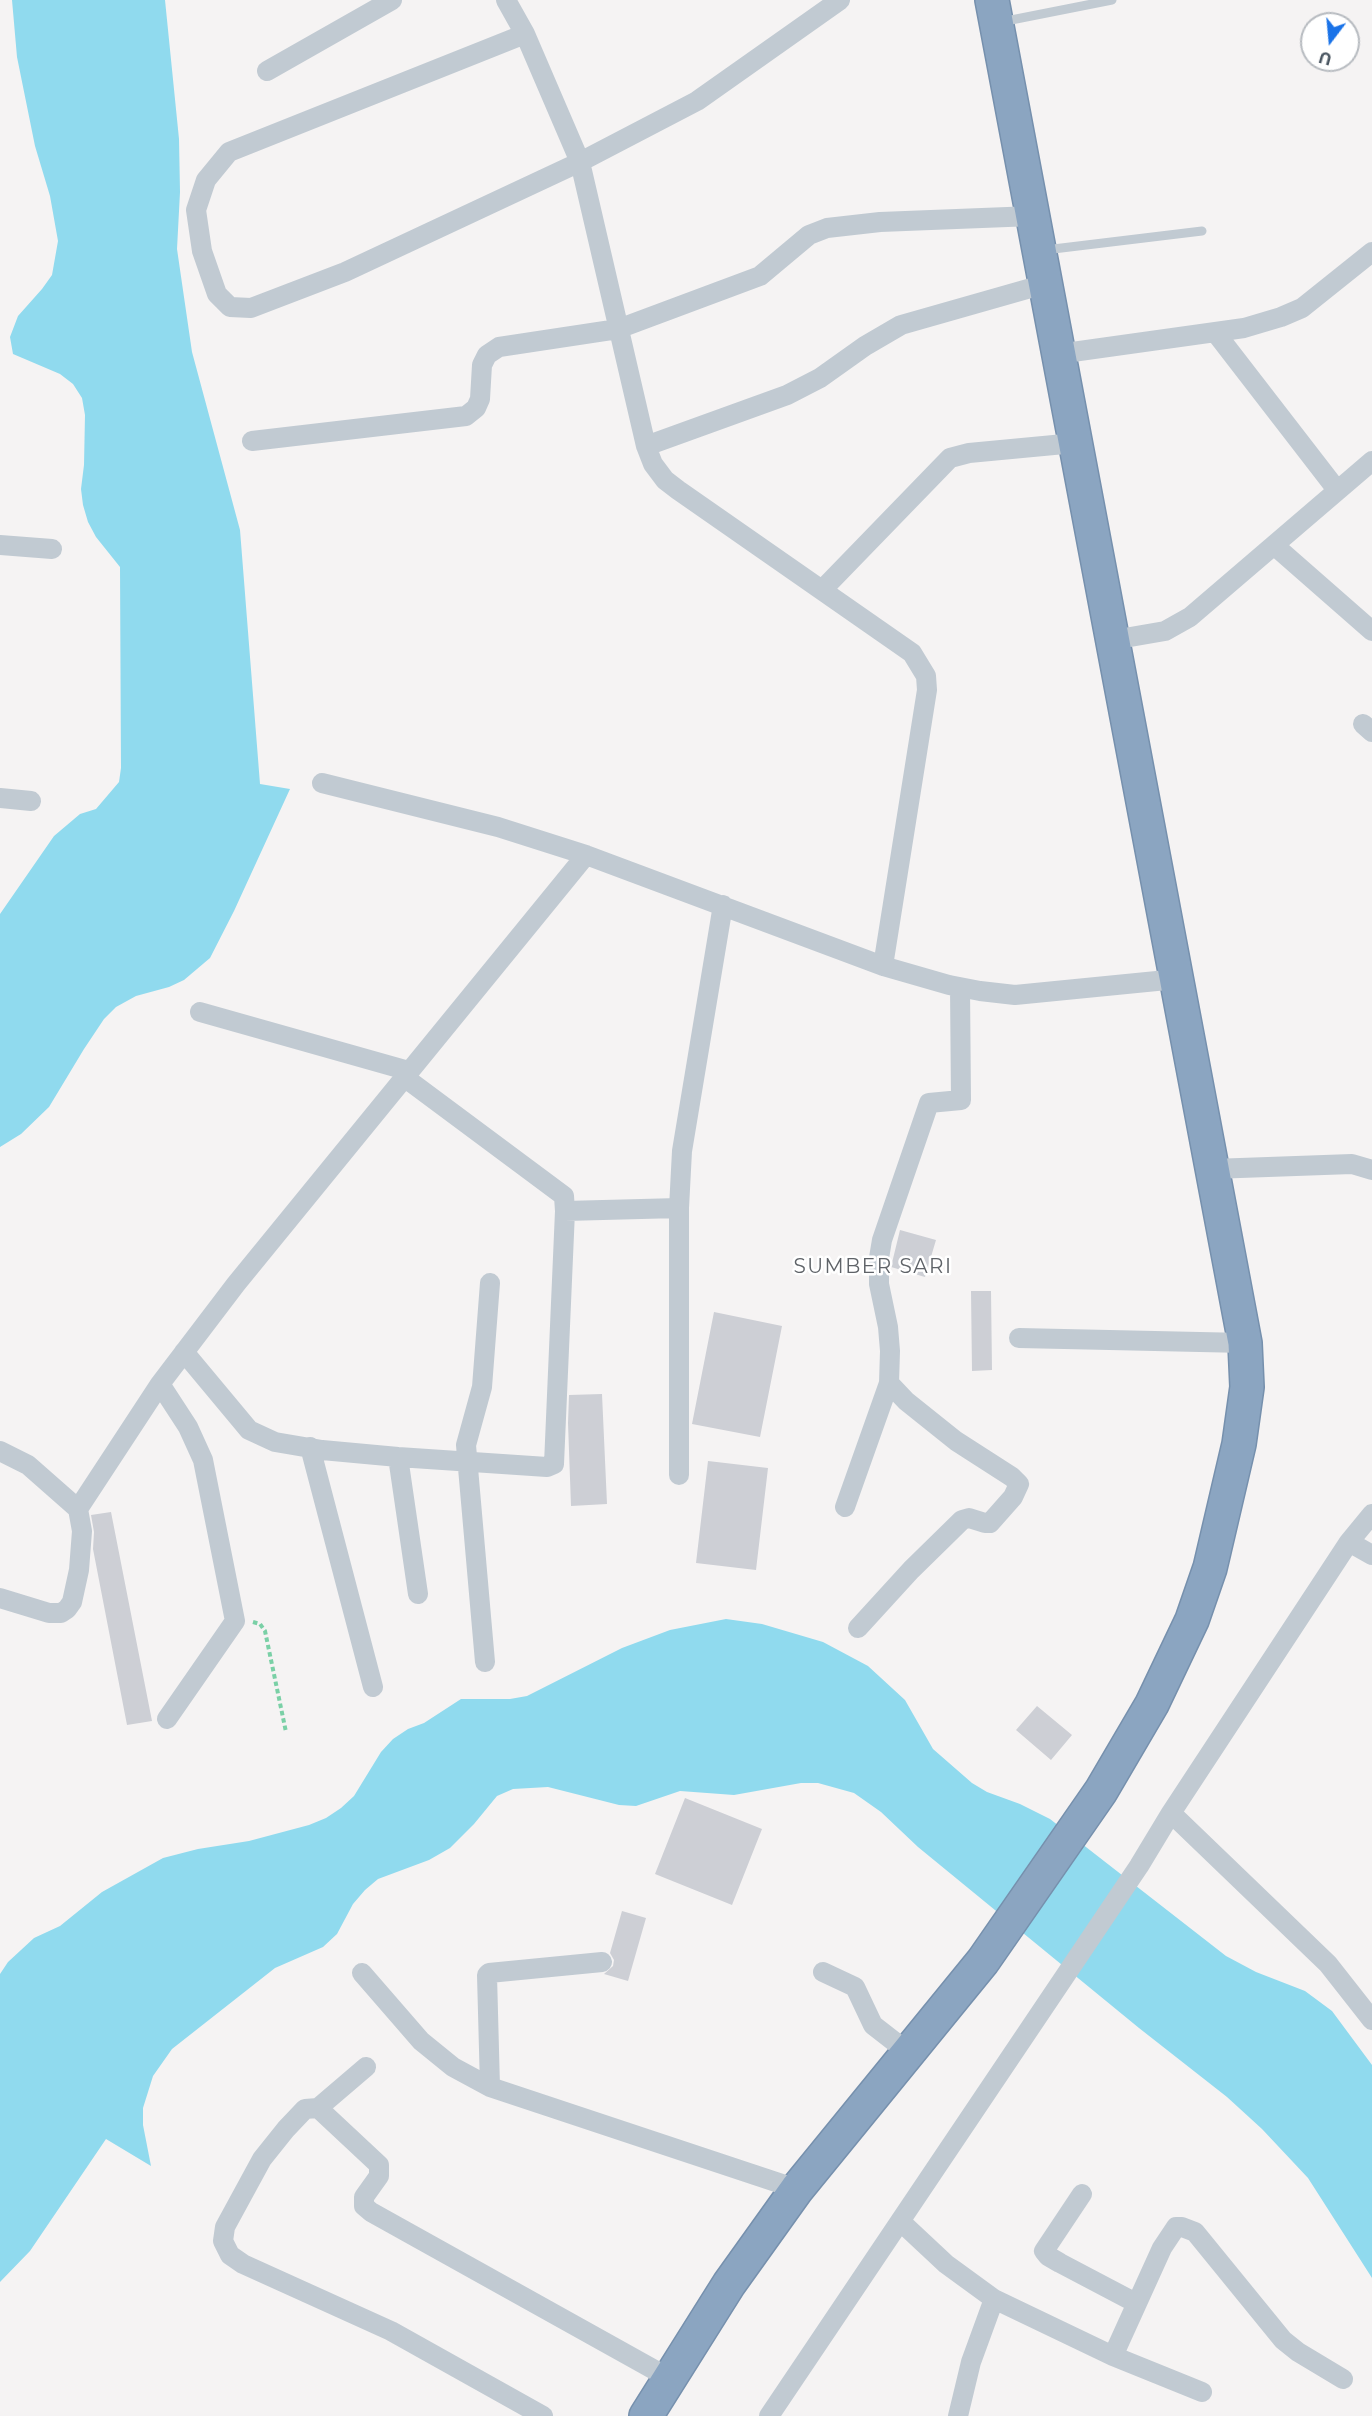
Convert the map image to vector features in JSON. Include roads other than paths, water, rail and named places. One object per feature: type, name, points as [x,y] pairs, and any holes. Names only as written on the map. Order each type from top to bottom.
[{"type":"highway","points":[[646,2416],[729,2284],[797,2189],[983,1961],[1101,1791],[1152,1704],[1192,1620],[1210,1568],[1239,1444],[1247,1387],[1245,1343],[994,12]]},
{"type":"street","points":[[267,71],[392,0]]},
{"type":"street","points":[[525,34],[229,152],[206,180],[196,210],[202,251],[217,294],[230,307],[251,308],[345,272],[580,162],[697,101],[840,0]]},
{"type":"street","points":[[510,2],[580,162],[646,446],[653,464],[665,480],[912,653],[926,676],[927,690],[883,966]]},
{"type":"street","points":[[252,441],[466,416],[476,408],[480,399],[482,365],[488,355],[499,347],[618,329],[760,276],[809,235],[827,228],[880,222],[1033,216]]},
{"type":"street","points":[[1059,354],[1263,323],[1302,308],[1372,252]]},
{"type":"street","points":[[646,446],[787,395],[820,378],[901,324],[1045,284]]},
{"type":"street","points":[[1215,332],[1337,490]]},
{"type":"street","points":[[823,590],[950,458],[969,453],[1076,443]]},
{"type":"street","points":[[1113,640],[1165,631],[1190,617],[1275,546],[1337,490],[1370,465]]},
{"type":"street","points":[[0,545],[52,549]]},
{"type":"street","points":[[1275,546],[1372,632]]},
{"type":"street","points":[[322,783],[498,827],[586,855],[883,966],[960,987],[1015,995],[1177,979]]},
{"type":"street","points":[[0,798],[31,801]]},
{"type":"street","points":[[78,1509],[160,1384],[236,1284],[586,855]]},
{"type":"street","points":[[679,1475],[679,1208],[682,1151],[723,905]]},
{"type":"street","points":[[845,1508],[889,1383],[888,1327],[879,1284],[882,1240],[929,1103],[961,1100],[960,987]]},
{"type":"street","points":[[184,1352],[249,1430],[275,1442],[398,1457],[547,1467],[554,1464],[566,1211],[564,1196],[561,1192],[406,1074],[200,1012]]},
{"type":"street","points":[[1212,1169],[1352,1164],[1372,1170]]},
{"type":"street","points":[[566,1211],[679,1208]]},
{"type":"street","points":[[485,1662],[466,1462],[467,1437],[479,1400],[484,1373],[490,1283]]},
{"type":"street","points":[[1019,1338],[1245,1343]]},
{"type":"street","points":[[858,1628],[911,1570],[962,1520],[969,1518],[985,1523],[990,1522],[1013,1497],[1019,1484],[956,1441],[906,1401],[889,1383]]},
{"type":"street","points":[[160,1384],[188,1427],[203,1460],[235,1621],[167,1719]]},
{"type":"street","points":[[310,1447],[373,1687]]},
{"type":"street","points":[[0,1451],[28,1465],[78,1509],[82,1531],[79,1570],[72,1602],[68,1609],[61,1613],[49,1614],[0,1598]]},
{"type":"street","points":[[398,1457],[418,1594]]},
{"type":"street","points":[[769,2416],[1139,1866],[1171,1813],[1349,1542],[1372,1514]]},
{"type":"street","points":[[1349,1542],[1372,1555]]},
{"type":"street","points":[[1171,1813],[1328,1964],[1372,2020]]},
{"type":"street","points":[[490,2087],[487,1975],[602,1962]]},
{"type":"street","points":[[823,1972],[855,1987],[873,2025],[909,2053]]},
{"type":"street","points":[[362,1973],[421,2042],[453,2067],[490,2087],[797,2189]]},
{"type":"street","points":[[366,2067],[318,2108],[305,2109],[262,2159],[225,2227],[223,2241],[230,2255],[243,2264],[391,2331],[543,2416]]},
{"type":"street","points":[[318,2108],[379,2165],[379,2175],[364,2197],[364,2206],[371,2212],[669,2378]]},
{"type":"street","points":[[1082,2194],[1044,2247],[1044,2251],[1060,2263],[1136,2302]]},
{"type":"street","points":[[900,2221],[946,2264],[994,2299],[1113,2356],[1202,2392]]},
{"type":"street","points":[[1113,2356],[1136,2302],[1170,2233],[1176,2227],[1182,2227],[1195,2232],[1283,2340],[1298,2352],[1343,2379]]},
{"type":"street","points":[[958,2416],[971,2362],[994,2299]]},
{"type":"lane","points":[[994,12],[1112,0]]},
{"type":"lane","points":[[1039,251],[1202,231]]},
{"type":"water","points":[[12,0],[165,0],[179,139],[180,192],[177,249],[192,352],[240,530],[260,784],[290,789],[210,958],[184,980],[169,987],[136,996],[116,1007],[104,1019],[49,1107],[21,1134],[0,1147],[0,914],[54,836],[80,814],[96,809],[119,782],[121,768],[120,567],[96,537],[83,505],[81,489],[85,415],[82,398],[73,384],[60,374],[13,354],[10,337],[18,316],[52,275],[58,241],[50,196],[35,146],[17,57]]},
{"type":"water","points":[[726,1619],[762,1624],[823,1642],[868,1666],[905,1700],[933,1749],[972,1783],[987,1792],[1020,1804],[1050,1819],[1226,1956],[1256,1972],[1305,1991],[1332,2011],[1372,2065],[1372,2278],[1308,2178],[1262,2129],[1227,2097],[918,1847],[881,1812],[854,1793],[818,1783],[801,1783],[734,1795],[680,1791],[636,1806],[619,1805],[548,1787],[513,1789],[497,1796],[450,1848],[429,1860],[378,1879],[365,1890],[353,1904],[337,1934],[323,1947],[275,1968],[172,2049],[153,2076],[143,2108],[143,2125],[151,2166],[106,2139],[30,2251],[0,2282],[0,1974],[8,1962],[34,1938],[60,1926],[102,1892],[163,1858],[198,1849],[249,1841],[309,1825],[326,1818],[354,1796],[381,1752],[393,1739],[408,1729],[424,1723],[461,1699],[510,1699],[527,1696],[622,1648],[670,1630]]},
{"type":"district","name":"SUMBER SARI","points":[[873,1267]]}]
